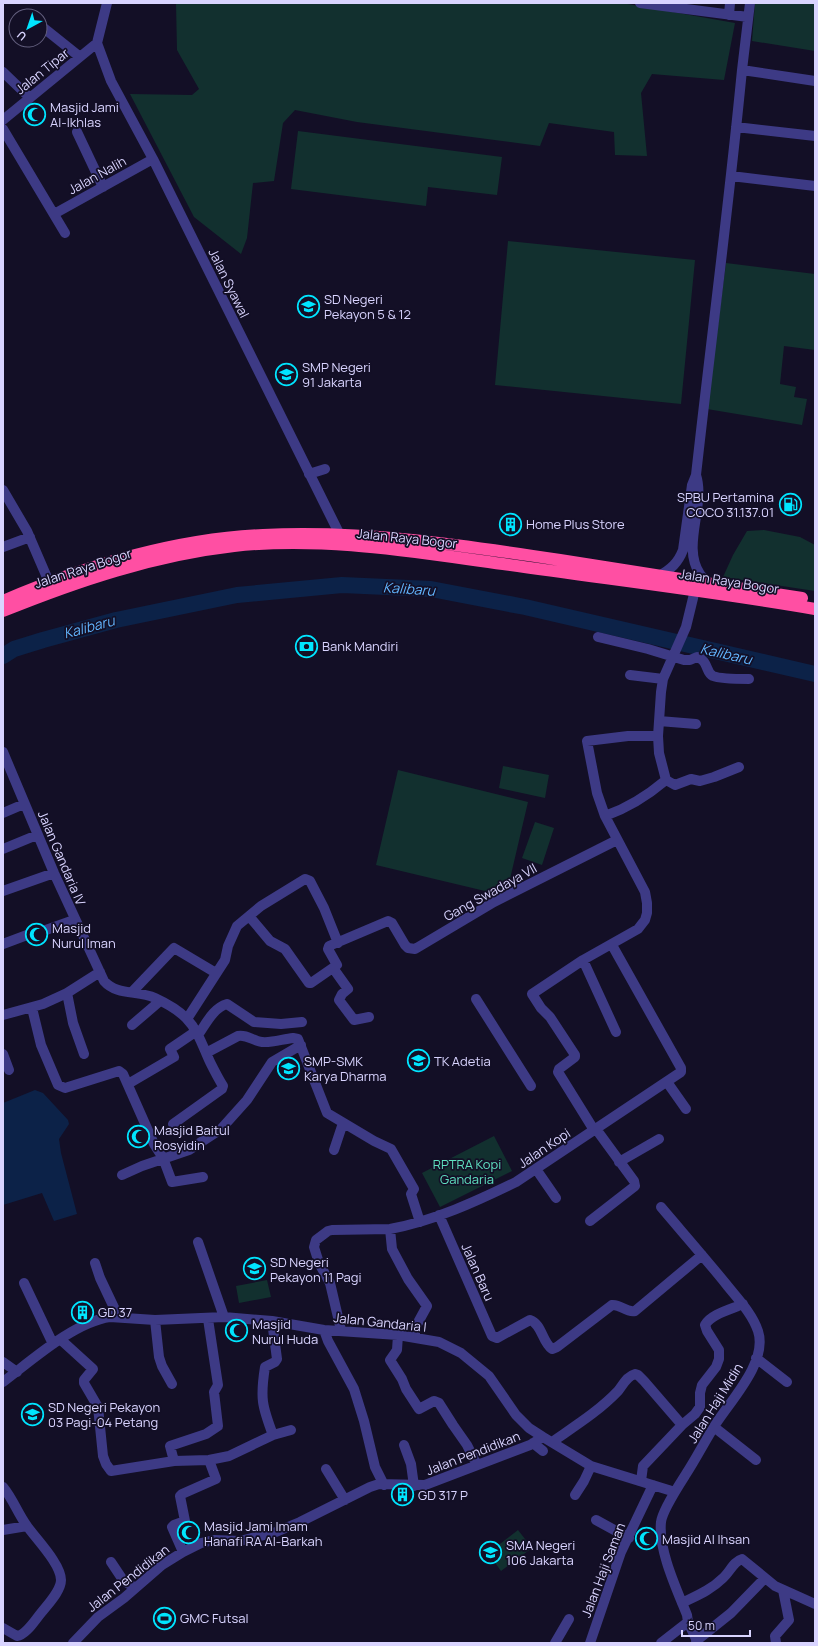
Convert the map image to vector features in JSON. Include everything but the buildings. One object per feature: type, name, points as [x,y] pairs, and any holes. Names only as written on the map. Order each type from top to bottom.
[{"type":"highway","name":"Jalan Raya Bogor","points":[[3,601],[51,586],[120,560],[183,545],[222,538],[263,535],[340,535],[420,540],[659,580],[695,590],[715,587],[815,608]]},
{"type":"highway","name":"Jalan Raya Bogor","points":[[3,611],[51,586],[189,552],[235,546],[302,543],[419,551],[504,564],[659,580],[815,600]]},
{"type":"street","points":[[97,43],[107,3]]},
{"type":"street","points":[[640,3],[748,17]]},
{"type":"street","points":[[729,15],[730,3]]},
{"type":"street","points":[[659,580],[688,550],[698,500],[699,487],[696,475],[750,3]]},
{"type":"street","points":[[48,31],[80,57]]},
{"type":"street","name":"Jalan Tipar","points":[[3,120],[97,43]]},
{"type":"street","name":"Jalan Syawal","points":[[97,43],[111,81],[153,159],[340,535]]},
{"type":"street","points":[[742,70],[815,81]]},
{"type":"street","points":[[3,72],[30,98]]},
{"type":"street","points":[[736,127],[815,136]]},
{"type":"street","points":[[3,129],[65,233]]},
{"type":"street","points":[[77,132],[103,187]]},
{"type":"street","name":"Jalan Nalih","points":[[54,214],[153,159]]},
{"type":"street","points":[[731,176],[815,186]]},
{"type":"street","points":[[309,474],[324,469]]},
{"type":"street","points":[[3,490],[30,537],[51,586]]},
{"type":"street","points":[[3,547],[30,537]]},
{"type":"street","points":[[688,550],[700,574],[715,587]]},
{"type":"street","points":[[666,780],[659,753],[658,736],[661,692],[663,679],[686,627],[695,590]]},
{"type":"street","points":[[598,638],[676,652],[684,660],[690,660],[697,657],[706,663],[710,672],[714,676],[749,679]]},
{"type":"street","points":[[630,675],[663,679]]},
{"type":"street","points":[[659,721],[696,724]]},
{"type":"street","points":[[590,1221],[634,1188],[634,1181],[595,1130],[558,1072],[558,1069],[575,1055],[550,1017],[541,1008],[532,994],[582,960],[612,945],[638,929],[645,920],[647,903],[645,892],[605,816],[597,793],[587,741],[628,736],[658,736]]},
{"type":"street","name":"Jalan Gandaria IV","points":[[3,752],[74,920],[104,980],[111,988],[116,990],[145,994],[160,1000],[187,1019],[197,1034],[223,1086],[222,1089],[173,1124]]},
{"type":"street","points":[[666,780],[676,784],[691,779],[704,780],[739,767]]},
{"type":"street","points":[[605,816],[641,800],[666,780]]},
{"type":"street","points":[[3,813],[24,804]]},
{"type":"street","points":[[3,849],[37,835]]},
{"type":"street","name":"Gang Swadaya VII","points":[[338,943],[389,921],[392,923],[408,948],[415,949],[494,902],[617,840]]},
{"type":"street","points":[[3,891],[54,873]]},
{"type":"street","points":[[187,1019],[225,960],[228,946],[238,926],[249,916],[261,906],[305,879],[310,881],[317,894],[338,943],[328,948],[337,964],[317,980],[308,983],[285,949],[270,941],[249,916]]},
{"type":"street","points":[[43,931],[74,920]]},
{"type":"street","points":[[3,944],[27,935]]},
{"type":"street","name":"Jalan Kopi","points":[[341,1330],[332,1289],[327,1276],[319,1263],[314,1247],[314,1242],[328,1231],[390,1229],[418,1217],[439,1215],[498,1191],[516,1182],[536,1169],[595,1130],[641,1097],[681,1072],[681,1068],[612,945]]},
{"type":"street","points":[[132,992],[174,948],[216,973]]},
{"type":"street","points":[[582,960],[616,1032]]},
{"type":"street","points":[[333,968],[348,989],[342,994],[339,1000],[354,1020],[369,1017]]},
{"type":"street","points":[[3,1015],[32,1008],[67,993],[100,972]]},
{"type":"street","points":[[67,993],[72,1023],[84,1054]]},
{"type":"street","points":[[476,999],[531,1086]]},
{"type":"street","points":[[132,1025],[160,1000]]},
{"type":"street","points":[[128,1084],[174,1057],[170,1050],[197,1034],[220,1006],[227,1004],[254,1022],[281,1024],[302,1022]]},
{"type":"street","points":[[32,1008],[41,1045],[60,1087],[65,1088],[117,1071],[123,1074],[154,1144],[163,1158],[172,1182],[203,1177]]},
{"type":"street","points":[[206,1053],[238,1036],[244,1035],[256,1041],[263,1042],[293,1038],[298,1040],[327,1113],[342,1123],[391,1149],[414,1190],[411,1194],[418,1217]]},
{"type":"street","points":[[122,1175],[163,1158],[189,1150],[221,1129],[247,1100],[272,1062],[301,1045]]},
{"type":"street","points":[[3,1054],[9,1070]]},
{"type":"street","points":[[667,1082],[686,1109]]},
{"type":"street","points":[[334,1150],[342,1123]]},
{"type":"street","points":[[619,1162],[659,1139]]},
{"type":"street","points":[[536,1169],[556,1198]]},
{"type":"street","name":"Jalan Haji Midin","points":[[661,1207],[742,1304],[759,1332],[760,1341],[749,1377],[714,1427],[675,1492],[661,1520],[660,1534],[672,1576],[688,1622],[697,1642]]},
{"type":"street","name":"Jalan Baru","points":[[439,1215],[491,1335],[496,1338],[530,1320],[536,1324],[550,1348],[554,1349],[612,1305],[615,1304],[630,1312],[636,1311],[702,1255]]},
{"type":"street","points":[[390,1229],[392,1249],[408,1279],[427,1306],[415,1328],[415,1338]]},
{"type":"street","points":[[198,1242],[224,1317]]},
{"type":"street","points":[[95,1263],[100,1278],[118,1316]]},
{"type":"street","points":[[24,1283],[57,1342],[93,1369],[84,1382],[98,1407],[103,1456],[109,1470],[112,1471],[135,1468],[174,1461],[209,1460],[229,1456],[273,1435],[291,1430]]},
{"type":"street","points":[[641,1481],[643,1466],[682,1424],[695,1414],[700,1407],[700,1393],[702,1385],[716,1367],[719,1359],[719,1350],[705,1325],[713,1317],[742,1304]]},
{"type":"street","name":"Jalan Gandaria I","points":[[3,1382],[57,1342],[81,1327],[104,1317],[118,1316],[155,1320],[208,1319],[224,1317],[272,1321],[324,1330],[398,1335],[439,1342],[461,1353],[488,1376],[516,1414],[529,1428],[591,1466],[641,1481],[664,1490],[675,1492]]},
{"type":"street","points":[[174,1461],[170,1446],[206,1434],[218,1426],[214,1392],[218,1385],[208,1319]]},
{"type":"street","points":[[155,1320],[158,1357],[172,1384]]},
{"type":"street","points":[[272,1321],[277,1359],[275,1362],[264,1367],[261,1393],[265,1414],[273,1435]]},
{"type":"street","points":[[324,1330],[328,1341],[354,1389],[364,1421],[375,1467],[384,1484]]},
{"type":"street","points":[[398,1335],[397,1350],[390,1360],[401,1376],[405,1387],[418,1407],[421,1409],[435,1400],[439,1403],[453,1426],[467,1444],[477,1465]]},
{"type":"street","points":[[756,1358],[787,1382]]},
{"type":"street","points":[[3,1362],[17,1372]]},
{"type":"street","name":"Jalan Pendidikan","points":[[73,1643],[98,1617],[162,1565],[201,1543],[214,1540],[240,1541],[276,1532],[300,1522],[370,1487],[384,1484],[414,1486],[425,1485],[533,1443],[548,1440],[590,1416],[616,1393],[632,1374],[638,1375],[644,1381],[682,1424]]},
{"type":"street","points":[[714,1427],[756,1460]]},
{"type":"street","points":[[533,1443],[543,1451]]},
{"type":"street","points":[[404,1445],[411,1464],[414,1486]]},
{"type":"street","points":[[183,1552],[172,1527],[185,1522],[180,1496],[216,1479],[209,1460]]},
{"type":"street","points":[[575,1495],[591,1466]]},
{"type":"street","points":[[326,1469],[344,1500]]},
{"type":"street","name":"Jalan Haji Saman","points":[[590,1643],[621,1552],[653,1485]]},
{"type":"street","points":[[3,1487],[27,1526],[43,1546],[61,1573],[61,1582],[48,1604],[32,1625],[21,1636],[17,1636],[3,1628]]},
{"type":"street","points":[[596,1520],[629,1538]]},
{"type":"street","points":[[3,1530],[27,1526]]},
{"type":"street","points":[[682,1603],[705,1592],[717,1583],[740,1559],[745,1560],[765,1578],[783,1590],[815,1604]]},
{"type":"street","points":[[111,1562],[123,1580],[134,1588]]},
{"type":"street","points":[[697,1642],[731,1613],[765,1578]]},
{"type":"street","points":[[776,1643],[775,1636],[788,1620],[783,1590]]},
{"type":"street","points":[[555,1643],[569,1619]]},
{"type":"street","points":[[660,1643],[688,1622]]},
{"type":"green space","points":[[176,3],[622,3],[735,23],[724,80],[652,74],[641,93],[647,156],[615,155],[614,132],[549,123],[540,146],[357,122],[295,110],[283,123],[274,181],[253,183],[247,238],[241,254],[194,217],[130,94],[192,95],[199,89],[177,50]]},
{"type":"green space","points":[[755,3],[815,3],[815,51],[752,41]]},
{"type":"green space","points":[[298,131],[502,157],[497,195],[428,187],[426,206],[291,189]]},
{"type":"green space","points":[[508,241],[695,260],[681,404],[495,385]]},
{"type":"green space","points":[[726,263],[815,274],[815,350],[784,346],[780,384],[796,387],[794,397],[807,399],[802,425],[707,409]]},
{"type":"green space","points":[[764,530],[800,537],[815,545],[815,591],[723,577],[733,555],[747,531]]},
{"type":"green space","points":[[503,766],[549,775],[545,798],[499,788]]},
{"type":"green space","points":[[398,770],[528,802],[506,896],[376,865]]},
{"type":"green space","points":[[535,822],[554,828],[542,865],[522,858]]},
{"type":"green space","name":"RPTRA Kopi Gandaria","points":[[494,1136],[512,1171],[440,1207],[422,1173]]},
{"type":"green space","points":[[267,1280],[271,1297],[239,1303],[236,1286]]},
{"type":"green space","points":[[518,1530],[532,1548],[501,1571],[488,1553]]},
{"type":"water","points":[[35,1090],[43,1093],[68,1120],[69,1124],[59,1139],[61,1153],[77,1214],[54,1221],[42,1193],[3,1205],[3,1103]]},
{"type":"waterway","name":"Kalibaru","points":[[3,656],[14,649],[116,620],[237,595],[342,585],[431,589],[525,607],[815,674]]},
{"type":"tunnel","points":[[27,935],[43,931]]},
{"type":"place","name":"Masjid Jami Al-Ikhlas","points":[[35,114]]},
{"type":"place","name":"SD Negeri Pekayon 5 & 12","points":[[308,306]]},
{"type":"place","name":"SMP Negeri 91 Jakarta","points":[[286,374]]},
{"type":"place","name":"SPBU Pertamina COCO 31.137.01","points":[[790,504]]},
{"type":"place","name":"Home Plus Store","points":[[511,524]]},
{"type":"place","name":"Bank Mandiri","points":[[306,646]]},
{"type":"place","name":"Masjid Nurul Iman","points":[[36,935]]},
{"type":"place","name":"TK Adetia","points":[[418,1061]]},
{"type":"place","name":"SMP-SMK Karya Dharma","points":[[289,1068]]},
{"type":"place","name":"Masjid Baitul Rosyidin","points":[[139,1137]]},
{"type":"place","name":"SD Negeri Pekayon 11 Pagi","points":[[255,1269]]},
{"type":"place","name":"GD 37","points":[[83,1312]]},
{"type":"place","name":"Masjid Nurul Huda","points":[[236,1331]]},
{"type":"place","name":"SD Negeri Pekayon 03 Pagi-04 Petang","points":[[33,1414]]},
{"type":"place","name":"GD 317 P","points":[[402,1495]]},
{"type":"place","name":"Masjid Jami Imam Hanafi RA Al-Barkah","points":[[188,1533]]},
{"type":"place","name":"Masjid Al Ihsan","points":[[646,1539]]},
{"type":"place","name":"SMA Negeri 106 Jakarta","points":[[491,1552]]},
{"type":"place","name":"GMC Futsal","points":[[165,1618]]}]
